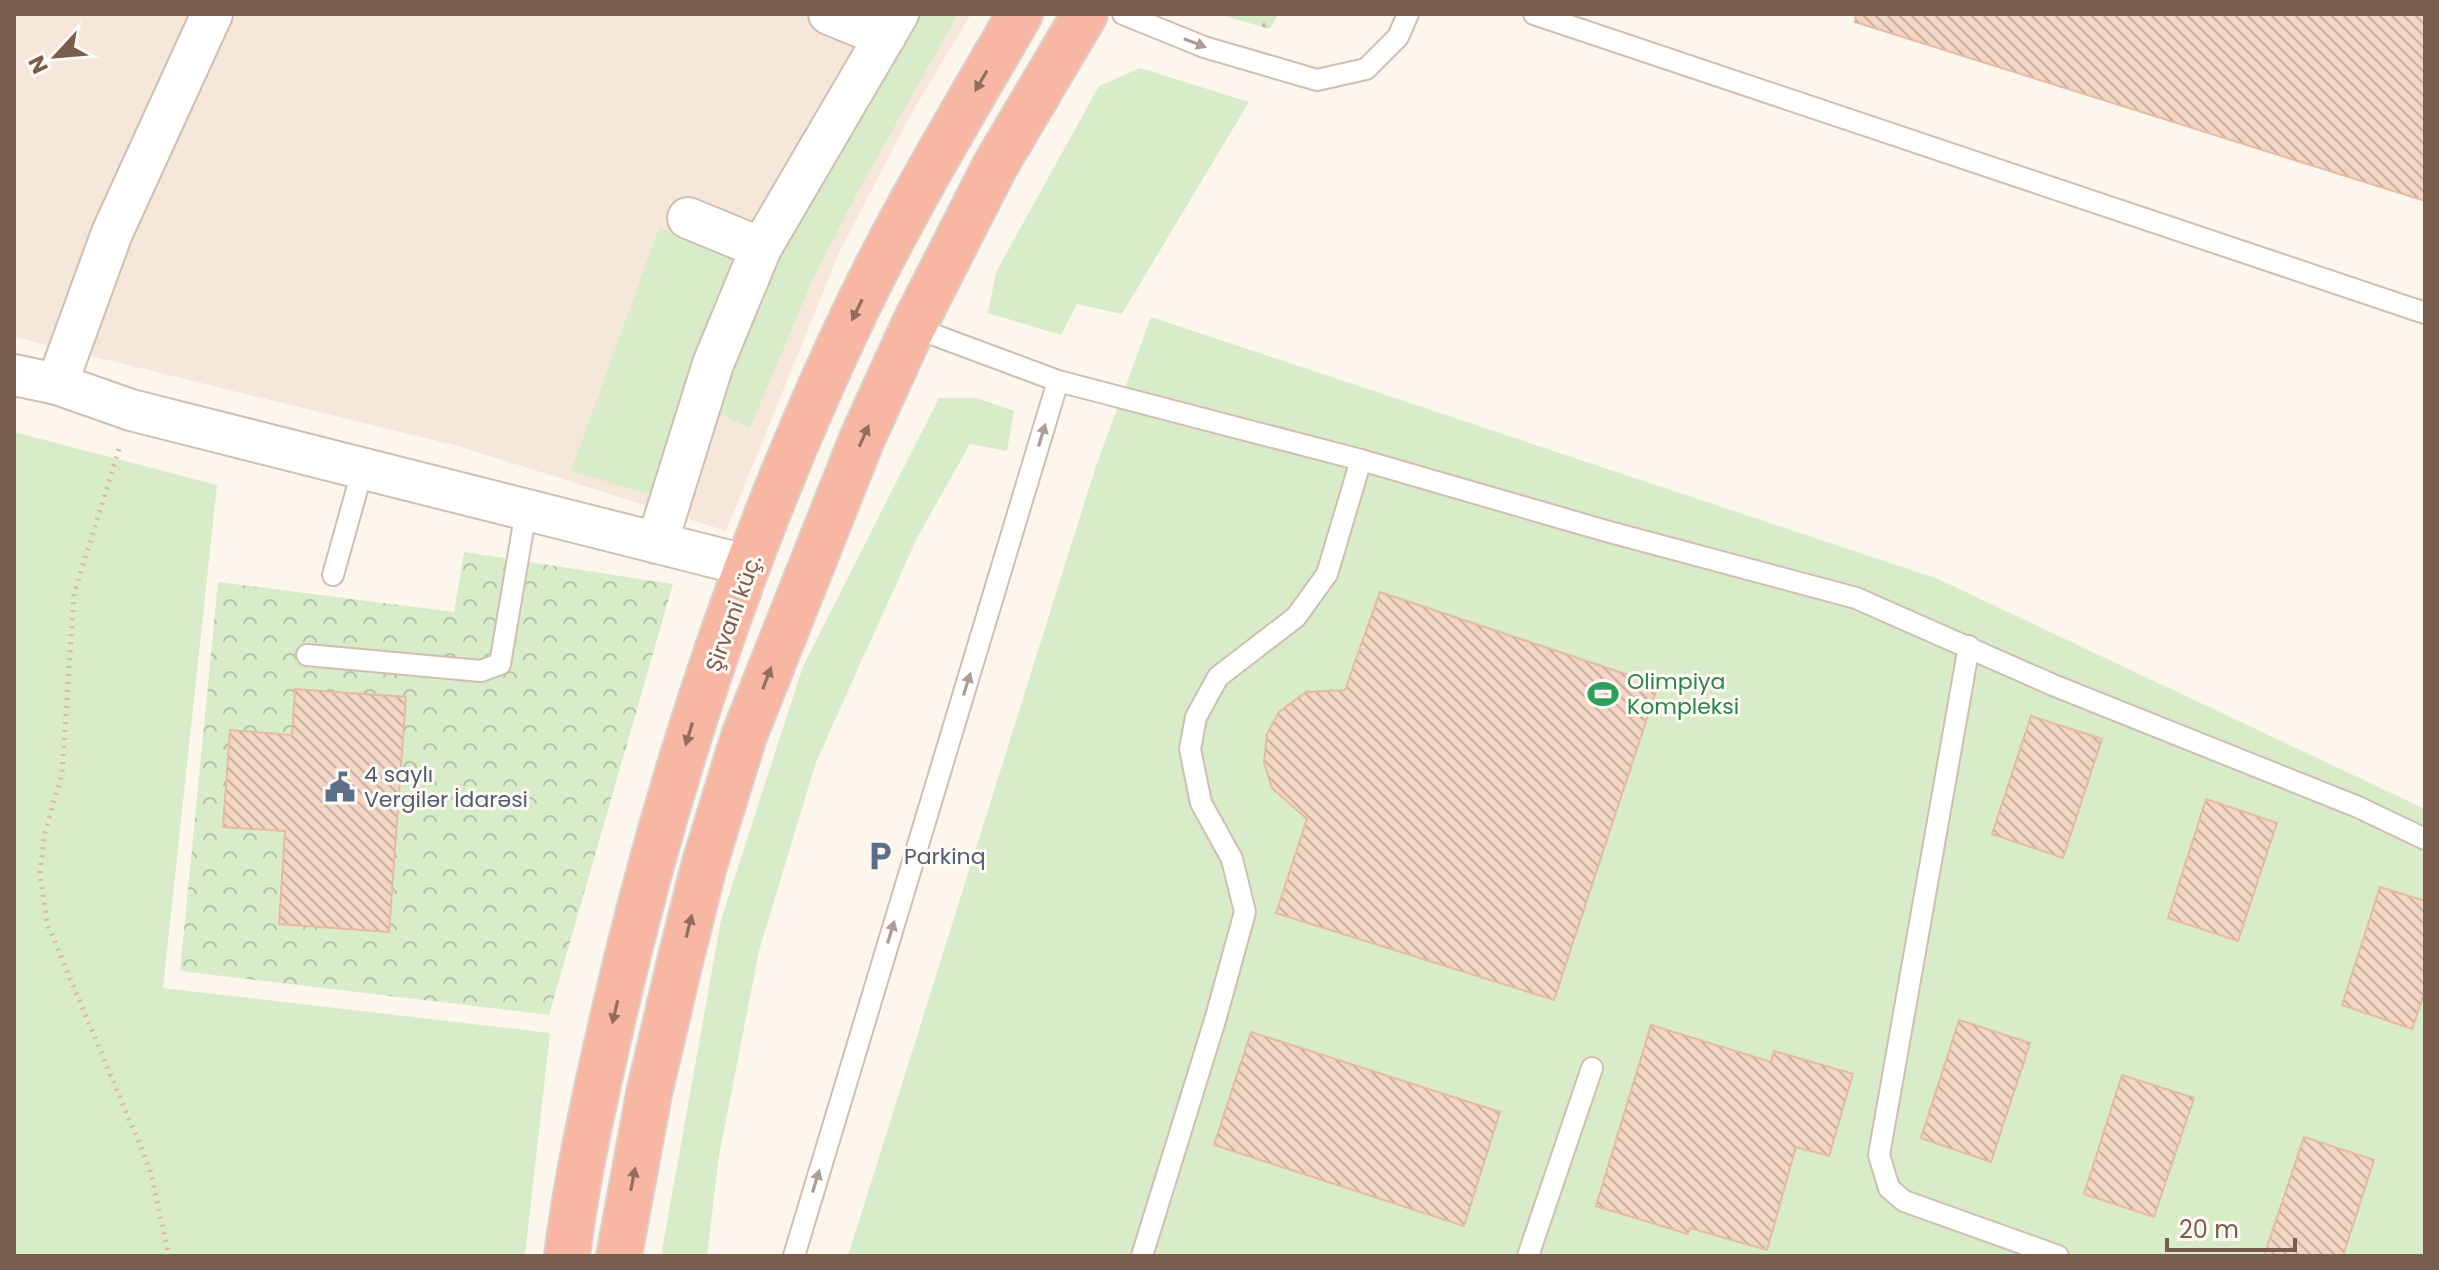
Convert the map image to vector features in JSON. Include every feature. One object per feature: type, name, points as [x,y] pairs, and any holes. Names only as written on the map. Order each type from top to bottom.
[{"type":"highway","name":"Şirvani küç.","points":[[567,1256],[599,1081],[654,853],[692,725],[749,566],[812,409],[856,311],[954,128],[1020,14]]},
{"type":"highway","points":[[619,1256],[649,1094],[678,970],[704,866],[744,736],[862,439],[913,327],[995,166],[1085,14]]},
{"type":"street","points":[[57,384],[112,233],[212,14]]},
{"type":"street","points":[[657,543],[713,364],[761,248],[891,25],[829,14]]},
{"type":"street","points":[[688,218],[761,248]]},
{"type":"street","points":[[14,375],[57,384],[131,410],[749,566]]},
{"type":"lane","points":[[1123,14],[1204,47],[1317,80],[1366,69],[1398,37],[1408,14]]},
{"type":"lane","points":[[1534,14],[2425,313]]},
{"type":"lane","points":[[913,327],[1058,381],[1361,460],[1606,531],[1856,598],[2053,685],[2358,807],[2425,839]]},
{"type":"lane","points":[[794,1256],[1058,381]]},
{"type":"lane","points":[[1142,1256],[1245,912],[1232,859],[1201,803],[1190,749],[1196,717],[1218,677],[1296,617],[1327,574],[1361,460]]},
{"type":"lane","points":[[333,575],[363,468]]},
{"type":"lane","points":[[307,655],[481,671],[500,664],[526,511]]},
{"type":"lane","points":[[1969,646],[1879,1155],[1889,1188],[1904,1201],[2058,1256]]},
{"type":"lane","points":[[1528,1256],[1592,1068]]},
{"type":"path","points":[[131,410],[74,594],[62,773],[44,836],[40,873],[47,923],[150,1169],[169,1256]]},
{"type":"shaded area","points":[[14,14],[971,14],[911,114],[839,253],[726,531],[458,446],[14,337]]},
{"type":"green space","points":[[915,14],[958,14],[857,193],[811,283],[750,428],[709,409],[765,272]]},
{"type":"green space","points":[[1217,14],[1278,14],[1270,29]]},
{"type":"green space","points":[[1140,68],[1249,102],[1122,314],[1077,304],[1061,335],[988,313],[996,272],[1099,86]]},
{"type":"green space","points":[[659,228],[741,258],[652,495],[571,471]]},
{"type":"green space","name":"Olimpiya Kompleksi","points":[[1151,317],[1938,579],[2425,809],[2425,1256],[848,1256],[1095,469]]},
{"type":"green space","points":[[939,398],[977,398],[1014,411],[1007,451],[970,444],[917,538],[816,762],[759,951],[719,1156],[707,1256],[661,1256],[721,920],[803,666]]},
{"type":"green space","points":[[14,432],[217,485],[163,988],[550,1033],[525,1256],[14,1256]]},
{"type":"green space","points":[[464,552],[673,584],[549,1015],[180,971],[218,582],[454,612]]},
{"type":"building","points":[[1856,14],[2425,14],[2425,201],[1855,22]]},
{"type":"building","points":[[1380,592],[1658,685],[1554,1000],[1276,913],[1307,819],[1272,788],[1264,763],[1267,734],[1279,712],[1306,692],[1345,690]]},
{"type":"building","points":[[295,689],[406,697],[389,932],[279,924],[285,831],[223,827],[230,730],[292,735]]},
{"type":"building","points":[[2031,716],[2102,739],[2063,858],[1992,834]]},
{"type":"building","points":[[2206,799],[2277,823],[2238,941],[2168,918]]},
{"type":"building","points":[[2380,887],[2425,901],[2425,991],[2412,1029],[2342,1005]]},
{"type":"building","points":[[1959,1020],[2030,1043],[1991,1162],[1921,1138]]},
{"type":"building","points":[[1651,1025],[1771,1062],[1774,1051],[1853,1074],[1829,1156],[1796,1147],[1767,1250],[1690,1228],[1688,1234],[1596,1206]]},
{"type":"building","points":[[1251,1032],[1500,1112],[1464,1226],[1214,1145]]},
{"type":"building","points":[[2122,1075],[2194,1098],[2154,1217],[2084,1194]]},
{"type":"building","points":[[2304,1137],[2374,1160],[2343,1256],[2264,1256]]},
{"type":"place","name":"Olimpiya Kompleksi","points":[[1603,694]]},
{"type":"place","name":"4 saylı Vergilər İdarəsi","points":[[340,787]]},
{"type":"place","name":"Parkinq","points":[[880,856]]}]
